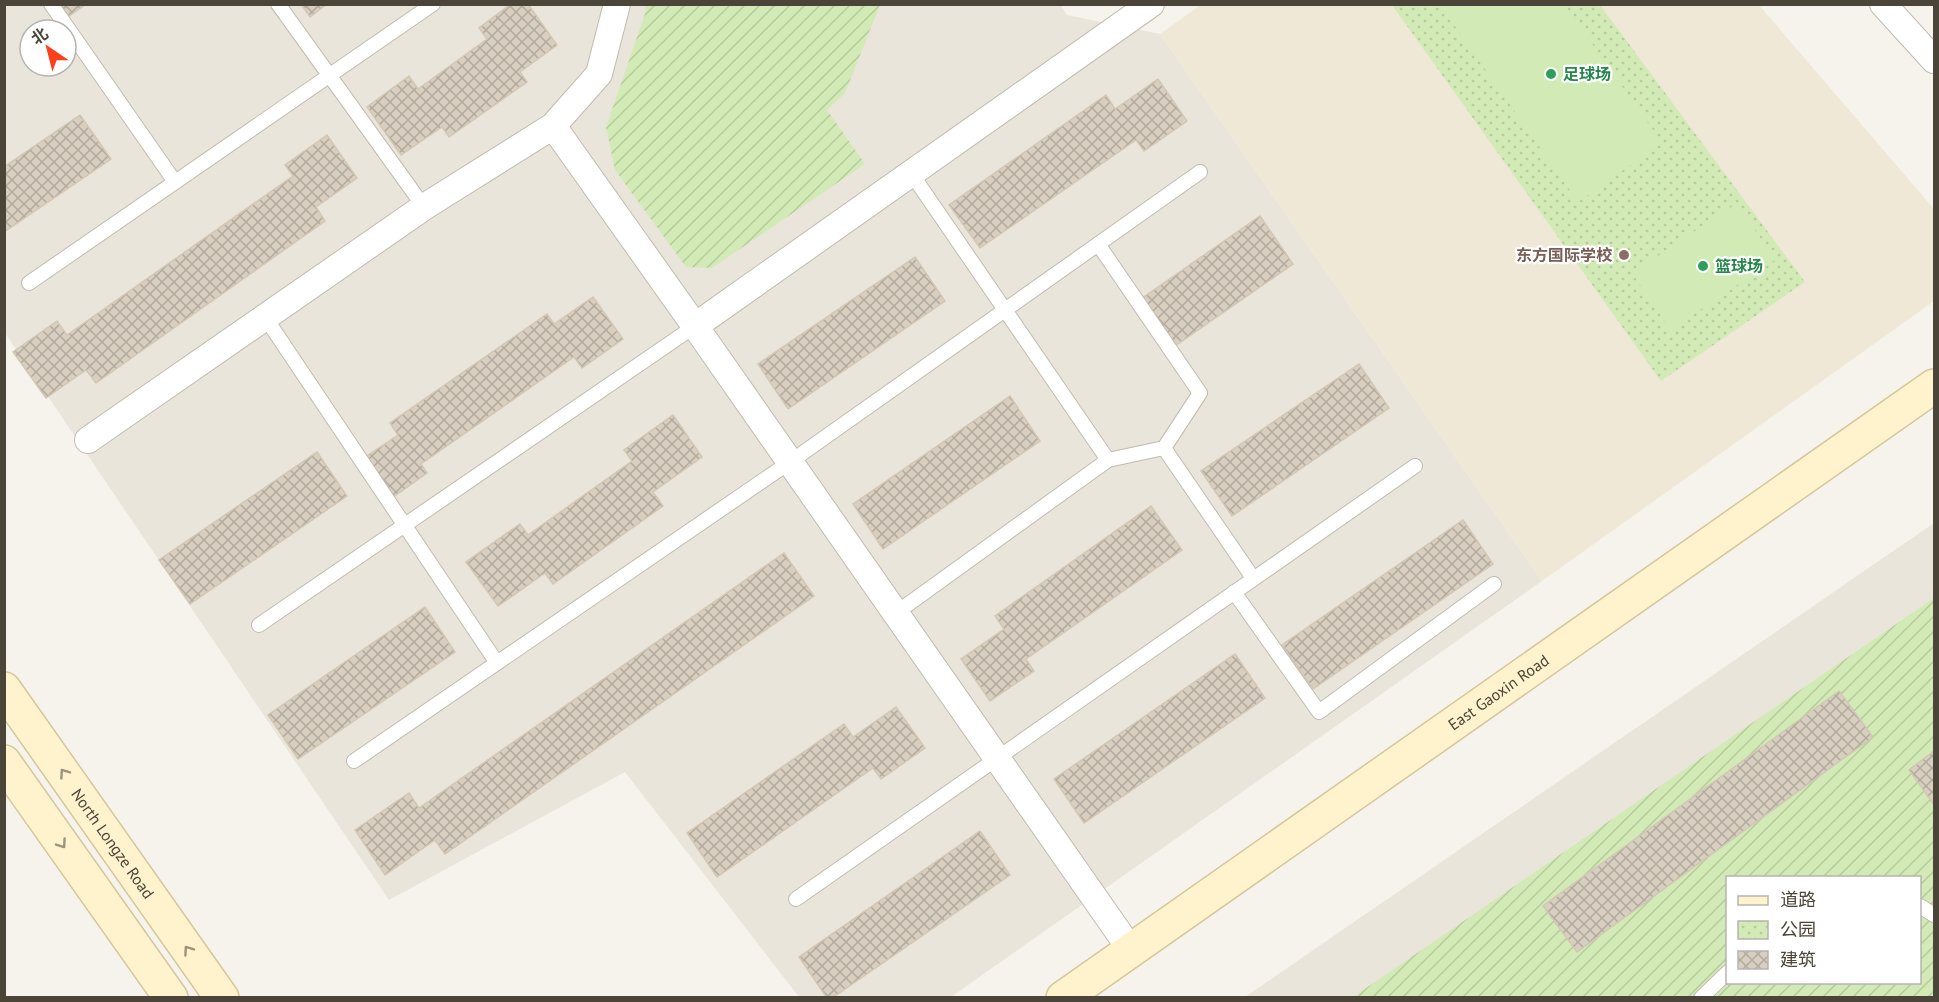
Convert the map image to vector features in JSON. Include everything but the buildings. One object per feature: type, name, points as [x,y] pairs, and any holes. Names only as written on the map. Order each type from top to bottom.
[{"type":"main road","name":"East Gaoxin Road","points":[[1063,998],[1935,386]]},
{"type":"main road","name":"North Longze Road","points":[[4,688],[222,998]]},
{"type":"main road","points":[[4,762],[171,998]]},
{"type":"street","points":[[88,440],[424,207],[553,126],[599,74],[617,4]]},
{"type":"street","points":[[695,326],[1151,4]]},
{"type":"street","points":[[1883,4],[1935,60]]},
{"type":"street","points":[[553,126],[1131,950]]},
{"type":"lane","points":[[51,4],[175,182]]},
{"type":"lane","points":[[278,4],[424,207]]},
{"type":"lane","points":[[29,283],[433,4]]},
{"type":"lane","points":[[354,761],[790,462],[1200,172]]},
{"type":"lane","points":[[911,173],[1108,460]]},
{"type":"lane","points":[[896,613],[1108,460],[1164,448],[1200,393],[1098,244]]},
{"type":"lane","points":[[265,317],[497,663]]},
{"type":"lane","points":[[260,625],[695,326]]},
{"type":"lane","points":[[1164,448],[1253,578]]},
{"type":"lane","points":[[796,899],[1415,466]]},
{"type":"lane","points":[[1234,592],[1319,712],[1494,584]]},
{"type":"lane","points":[[1921,907],[1935,915]]},
{"type":"lane","points":[[1701,998],[1726,974]]},
{"type":"shaded area","points":[[1060,4],[1067,15],[1160,34],[1542,581],[951,997],[799,997],[625,772],[389,900],[5,333],[4,5]]},
{"type":"shaded area","name":"东方国际学校","points":[[1202,4],[1759,5],[1934,209],[1934,301],[1542,581],[1160,34]]},
{"type":"shaded area","points":[[1934,523],[1934,997],[1245,997]]},
{"type":"green space","points":[[646,5],[880,5],[845,93],[827,110],[865,164],[712,268],[686,267],[615,170],[606,127],[646,11]]},
{"type":"green space","points":[[1392,5],[1600,5],[1805,282],[1661,381]]},
{"type":"green space","name":"足球场","points":[[1440,5],[1565,5],[1662,143],[1578,202]]},
{"type":"green space","name":"篮球场","points":[[1737,203],[1775,260],[1670,330],[1632,273]]},
{"type":"green space","points":[[1934,598],[1934,997],[1353,997]]},
{"type":"place","name":"足球场","points":[[1551,74]]},
{"type":"place","name":"东方国际学校","points":[[1624,255]]},
{"type":"place","name":"篮球场","points":[[1703,266]]}]
